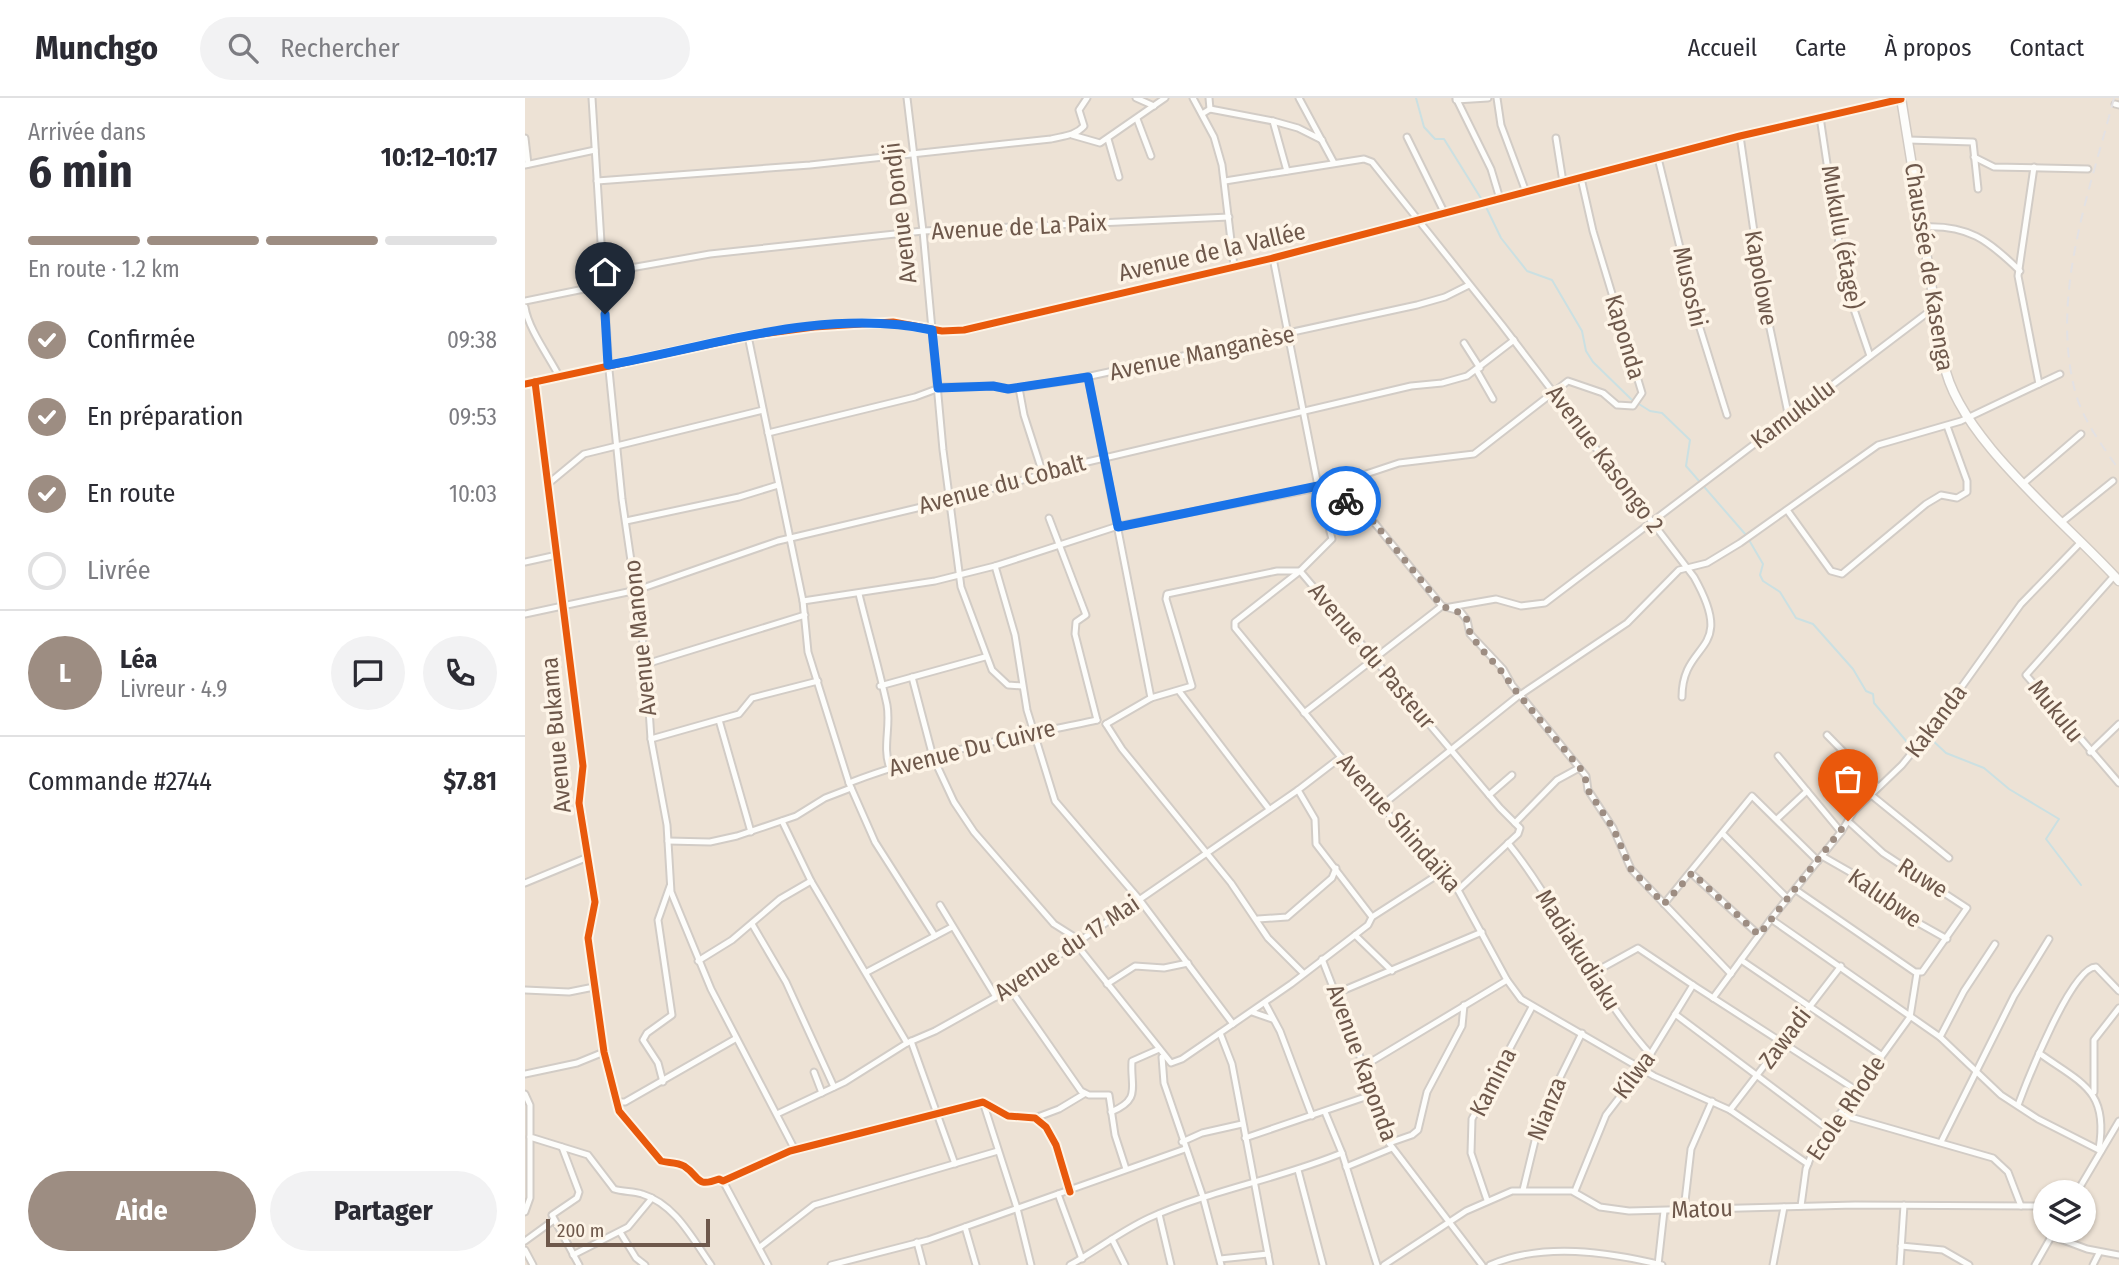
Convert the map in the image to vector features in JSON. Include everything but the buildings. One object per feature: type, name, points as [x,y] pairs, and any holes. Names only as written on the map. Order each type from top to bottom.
[{"type":"main road","name":"Chaussée de Kasenga","points":[[1901,98],[1948,381],[1966,418],[2024,483],[2117,577]]},
{"type":"street","name":"Avenue Manono","points":[[592,98],[608,365],[646,664],[650,739],[668,841],[670,886],[698,961],[735,1039],[795,1150]]},
{"type":"street","name":"Avenue Dondji","points":[[907,98],[923,231],[943,450],[965,601],[985,657],[994,673],[1008,685],[1022,686]]},
{"type":"street","points":[[1072,135],[1084,126],[1079,110],[1087,98]]},
{"type":"street","points":[[1136,98],[1154,106]]},
{"type":"street","points":[[597,181],[913,153],[1072,135],[1100,143],[1165,98]]},
{"type":"street","points":[[1193,98],[1214,137],[1225,181],[1234,267]]},
{"type":"street","points":[[1209,98],[1210,109]]},
{"type":"street","points":[[1299,98],[1334,163]]},
{"type":"street","points":[[1488,98],[1456,99],[1491,169],[1500,200]]},
{"type":"street","points":[[1497,98],[1501,125],[1526,192]]},
{"type":"street","name":"Avenue de la Vallée","points":[[525,384],[748,337],[814,327],[881,322],[932,330],[964,330],[1273,258],[1740,136],[1901,98]]},
{"type":"street","points":[[1202,114],[1210,109],[1273,121],[1298,128],[1322,140]]},
{"type":"street","name":"Mukulu (étage)","points":[[1820,117],[1845,283],[1870,356]]},
{"type":"street","points":[[1137,119],[1151,156]]},
{"type":"street","points":[[1273,121],[1287,171]]},
{"type":"street","name":"Kapolowe","points":[[1740,136],[1764,300],[1789,418]]},
{"type":"street","points":[[1407,137],[1445,214]]},
{"type":"street","points":[[525,138],[526,165],[595,150]]},
{"type":"street","points":[[1556,138],[1563,182]]},
{"type":"street","points":[[1108,139],[1119,177]]},
{"type":"street","points":[[1908,141],[1972,141],[1975,146],[1978,189]]},
{"type":"street","points":[[1974,157],[1994,167],[2088,169]]},
{"type":"street","name":"Musoshi","points":[[1658,158],[1699,325],[1727,415]]},
{"type":"street","name":"Avenue Kasongo 2","points":[[1225,181],[1369,159],[1554,391],[1688,568],[1709,609],[1712,629],[1704,648],[1682,678],[1682,697]]},
{"type":"street","points":[[2034,167],[2019,271],[2021,297],[2039,384]]},
{"type":"street","name":"Kaponda","points":[[1554,391],[1568,381],[1603,393],[1617,405],[1629,407],[1638,402],[1642,393],[1593,230],[1581,178]]},
{"type":"street","name":"Avenue de La Paix","points":[[602,273],[710,254],[923,231],[1229,217]]},
{"type":"street","points":[[1921,226],[1947,225],[1976,235],[2019,271]]},
{"type":"street","points":[[1273,258],[1318,486],[1332,541],[1300,571]]},
{"type":"street","name":"Avenue Manganèse","points":[[768,433],[938,388],[1020,388],[1088,377],[1288,335],[1428,302],[1469,285]]},
{"type":"street","points":[[525,301],[584,289],[603,289]]},
{"type":"street","points":[[525,307],[529,326],[539,337],[559,376]]},
{"type":"street","name":"Kamukulu","points":[[1442,606],[1496,599],[1521,606],[1540,606],[1935,307]]},
{"type":"street","points":[[748,337],[803,601],[806,642],[850,786],[875,842],[935,936]]},
{"type":"street","name":"Avenue du Cobalt","points":[[525,614],[636,590],[765,544],[951,500],[1106,457],[1411,386],[1451,382],[1478,369],[1514,340]]},
{"type":"street","points":[[1464,343],[1493,399]]},
{"type":"street","points":[[1381,806],[1522,694],[1627,623],[1674,574],[1707,563],[1878,445],[1947,426],[2060,374]]},
{"type":"street","points":[[1088,377],[1106,457],[1151,698]]},
{"type":"street","name":"Avenue Bukama","points":[[535,382],[583,766],[579,803],[595,902],[588,938],[604,1052],[619,1111],[632,1130],[661,1161],[681,1164],[702,1183],[719,1179],[723,1181]]},
{"type":"street","points":[[1020,388],[1024,415],[1043,474]]},
{"type":"street","points":[[803,601],[859,594],[960,575],[1118,527],[1333,485],[1399,463],[1474,454],[1554,391]]},
{"type":"street","points":[[549,483],[584,454],[763,410]]},
{"type":"street","points":[[1787,510],[1831,571],[1842,574],[1926,503],[1941,495],[1957,498],[1966,492],[1967,481],[1947,426]]},
{"type":"street","points":[[2024,483],[2081,435]]},
{"type":"street","points":[[2062,522],[2113,481]]},
{"type":"street","points":[[626,520],[739,497],[778,485]]},
{"type":"street","points":[[1304,713],[1442,606],[1364,510],[1354,512],[1333,485]]},
{"type":"street","points":[[1049,518],[1086,615],[1076,622],[1075,634],[1097,720],[1102,725],[1106,724],[1151,698],[1179,691],[1269,809]]},
{"type":"street","name":"Kakanda","points":[[1713,998],[1848,821],[1870,794],[1902,765],[1956,696],[2021,604],[2081,542]]},
{"type":"street","points":[[525,562],[557,555]]},
{"type":"street","points":[[995,566],[1015,635],[1022,686],[1033,732],[1058,806],[1139,899],[1233,1024]]},
{"type":"street","name":"Avenue Shindaïka","points":[[1300,571],[1235,622],[1236,630],[1381,806],[1458,890],[1507,980],[1521,999],[1642,1068],[1730,1110],[1808,1164]]},
{"type":"street","name":"Avenue du Pasteur","points":[[1179,691],[1192,684],[1166,595],[1276,572],[1300,571],[1373,660],[1515,822]]},
{"type":"street","name":"Mukulu","points":[[2117,577],[2026,674],[2119,783]]},
{"type":"street","points":[[859,594],[890,727],[886,754],[890,768]]},
{"type":"street","points":[[1450,607],[1464,614],[1469,632],[1482,650],[1522,694],[1587,778],[1594,801],[1613,828],[1631,869],[1731,974]]},
{"type":"street","points":[[646,664],[805,615]]},
{"type":"street","points":[[880,686],[985,657]]},
{"type":"street","points":[[912,677],[933,757],[954,802],[974,832],[1055,925],[1073,936],[1076,944],[1162,1056],[1175,1063],[1265,1003],[1303,973]]},
{"type":"street","points":[[650,739],[741,713],[752,698],[818,681]]},
{"type":"street","points":[[719,720],[751,832]]},
{"type":"street","name":"Avenue Du Cuivre","points":[[668,841],[716,841],[751,832],[803,813],[824,798],[890,768],[1033,732],[1097,720]]},
{"type":"street","name":"Avenue Kaponda","points":[[1106,724],[1122,749],[1258,919],[1268,939],[1303,973],[1370,924],[1371,917],[1442,872]]},
{"type":"street","points":[[2090,752],[2119,724]]},
{"type":"street","points":[[1827,735],[1878,787]]},
{"type":"street","points":[[1778,756],[1841,832]]},
{"type":"street","name":"Avenue du 17 Mai","points":[[777,1114],[834,1087],[909,1042],[949,1024],[1010,989],[1207,854],[1341,757]]},
{"type":"street","points":[[1458,890],[1520,831],[1515,822],[1557,780],[1579,768]]},
{"type":"street","points":[[1489,795],[1512,775]]},
{"type":"street","points":[[1298,790],[1315,819],[1316,844],[1371,917]]},
{"type":"street","points":[[1777,818],[1807,790]]},
{"type":"street","points":[[1870,794],[1948,858]]},
{"type":"street","name":"Kalubwe","points":[[1723,834],[1752,796],[1820,859],[1857,876],[1906,916],[1947,939]]},
{"type":"street","points":[[782,821],[811,881],[909,1042],[955,1164]]},
{"type":"street","name":"Ruwe","points":[[1848,821],[1883,853],[1967,908],[1947,939]]},
{"type":"street","points":[[1664,904],[1723,834],[1788,899]]},
{"type":"street","name":"Madiakudiaku","points":[[1508,843],[1540,888],[1625,1025],[1651,1055]]},
{"type":"street","points":[[525,883],[588,857]]},
{"type":"street","points":[[1258,919],[1287,917],[1332,878],[1336,868]]},
{"type":"street","points":[[1692,873],[1759,935]]},
{"type":"street","points":[[698,961],[752,924],[780,899],[811,881]]},
{"type":"street","points":[[663,1082],[658,1063],[643,1040],[647,1033],[672,1015],[659,920],[670,886]]},
{"type":"street","points":[[1796,890],[1917,973],[1923,972],[1947,939]]},
{"type":"street","points":[[940,905],[996,997]]},
{"type":"street","points":[[1771,919],[1940,1037],[1976,1074],[2018,1105],[2100,1150]]},
{"type":"street","points":[[752,924],[786,982],[834,1087]]},
{"type":"street","points":[[867,972],[952,927]]},
{"type":"street","points":[[1337,993],[1482,932]]},
{"type":"street","points":[[1355,935],[1392,971]]},
{"type":"street","points":[[1941,1142],[2014,996],[2049,939]]},
{"type":"street","points":[[1940,1037],[1964,991],[1995,944]]},
{"type":"street","points":[[1591,974],[1638,948],[1856,1090]]},
{"type":"street","name":"Avenue Kaponda","points":[[1322,959],[1337,993],[1391,1145],[1482,1265]]},
{"type":"street","points":[[1741,960],[1881,1055]]},
{"type":"street","points":[[1107,984],[1135,966],[1164,968],[1188,963]]},
{"type":"street","name":"Zawadi","points":[[1730,1110],[1841,966]]},
{"type":"street","points":[[2018,1105],[2056,1018],[2088,968],[2096,967],[2119,991]]},
{"type":"street","points":[[1910,1017],[1917,973]]},
{"type":"street","points":[[1364,1066],[1507,980]]},
{"type":"street","name":"Kilwa","points":[[1575,1191],[1606,1115],[1651,1055],[1693,985]]},
{"type":"street","points":[[525,989],[569,992],[594,986]]},
{"type":"street","points":[[1010,989],[1084,1094]]},
{"type":"street","points":[[1265,1003],[1275,1020],[1312,1116]]},
{"type":"street","points":[[1346,1167],[1418,1130],[1427,1092],[1462,1026],[1464,1005]]},
{"type":"street","name":"Kamina","points":[[1487,1200],[1473,1160],[1470,1128],[1532,1007]]},
{"type":"street","points":[[2100,1150],[2099,1115],[2094,1092],[2094,1040],[2119,1008]]},
{"type":"street","points":[[1252,1012],[1275,1020]]},
{"type":"street","points":[[1675,1014],[1828,1129]]},
{"type":"street","name":"Ecole Rhode","points":[[1801,1206],[1808,1164],[1828,1129],[1910,1017]]},
{"type":"street","points":[[1220,1033],[1233,1064],[1270,1265]]},
{"type":"street","name":"Nianza","points":[[1523,1189],[1541,1116],[1582,1033]]},
{"type":"street","points":[[617,1102],[625,1102],[663,1082],[735,1039]]},
{"type":"street","points":[[1111,1112],[1125,1106],[1131,1098],[1135,1083],[1132,1061],[1157,1050]]},
{"type":"street","points":[[525,1074],[577,1063],[604,1052]]},
{"type":"street","points":[[2039,1053],[2094,1092]]},
{"type":"street","points":[[1162,1056],[1162,1076],[1182,1142],[1203,1197],[1220,1262],[1268,1254]]},
{"type":"street","points":[[814,1072],[822,1093]]},
{"type":"street","points":[[525,1094],[530,1105],[530,1198],[525,1212]]},
{"type":"street","points":[[768,1265],[723,1181],[795,1150],[983,1102],[1008,1116],[1035,1118],[1059,1110],[1084,1094],[1108,1094],[1126,1169]]},
{"type":"street","points":[[1245,1138],[1374,1094]]},
{"type":"street","points":[[1683,1210],[1691,1149],[1712,1101]]},
{"type":"street","points":[[983,1102],[1017,1208],[1031,1265]]},
{"type":"street","points":[[1325,1112],[1342,1153],[1377,1265]]},
{"type":"street","points":[[1840,1114],[1941,1142],[1999,1162],[2008,1172],[2021,1206]]},
{"type":"street","points":[[1035,1118],[1052,1134],[1070,1192]]},
{"type":"street","points":[[2084,1180],[2119,1121]]},
{"type":"street","points":[[1182,1142],[1202,1133],[1242,1124]]},
{"type":"street","points":[[530,1137],[588,1155],[617,1191],[652,1198],[672,1211],[711,1265]]},
{"type":"street","points":[[562,1147],[579,1192],[577,1198],[554,1212],[554,1220],[576,1260]]},
{"type":"street","points":[[831,1265],[965,1227],[1185,1149]]},
{"type":"street","points":[[760,1247],[814,1205],[998,1151]]},
{"type":"street","points":[[1072,1265],[1112,1239],[1159,1214],[1203,1197],[1298,1171],[1342,1153]]},
{"type":"street","points":[[1298,1171],[1322,1265]]},
{"type":"street","name":"Matou","points":[[1384,1265],[1487,1200],[1523,1189],[1575,1191],[1606,1209],[2033,1206]]},
{"type":"street","points":[[1058,1194],[1082,1259]]},
{"type":"street","points":[[569,1265],[628,1227],[652,1198]]},
{"type":"street","points":[[1899,1265],[1904,1205]]},
{"type":"street","points":[[1773,1265],[1784,1207]]},
{"type":"street","points":[[1490,1265],[1511,1257],[1543,1252],[1608,1255],[1659,1265],[1664,1210]]},
{"type":"street","points":[[1159,1214],[1171,1265]]},
{"type":"street","points":[[525,1241],[554,1220]]},
{"type":"street","points":[[965,1227],[976,1265]]},
{"type":"street","points":[[620,1232],[636,1258],[645,1265]]},
{"type":"street","points":[[1112,1239],[1125,1265]]},
{"type":"street","points":[[917,1242],[923,1265]]},
{"type":"street","points":[[2035,1265],[2048,1243]]},
{"type":"street","points":[[2076,1243],[2099,1253],[2119,1255]]},
{"type":"street","points":[[1901,1246],[1943,1250],[1969,1265]]},
{"type":"street","points":[[525,1250],[533,1265]]},
{"type":"street","points":[[2092,1265],[2099,1253]]},
{"type":"shaded area","points":[[525,98],[2119,98],[2119,1265],[525,1265]]},
{"type":"waterway","points":[[1416,98],[1424,127],[1435,139],[1444,139],[1482,200]]},
{"type":"waterway","points":[[1487,209],[1501,238],[1527,271],[1552,280],[1582,331],[1586,351],[1593,362],[1631,399],[1650,411],[1662,413],[1690,440],[1686,466],[1746,535]]},
{"type":"waterway","points":[[1749,540],[1763,564],[1760,575],[1763,581],[1780,592],[1796,618],[1813,624],[1853,669],[1866,691],[1873,694],[1874,703],[1913,749]]},
{"type":"waterway","points":[[1917,750],[1930,738],[1946,753],[1984,768],[2009,789],[2059,819],[2046,839],[2081,885]]},
{"type":"railway","points":[[2114,98],[2076,243],[2067,317],[2069,354],[2078,402],[2119,470]]},
{"type":"cycle path","points":[[525,384],[748,336],[814,327],[893,322],[942,331],[964,330],[1273,258],[1740,136],[1901,99]]},
{"type":"cycle path","points":[[535,382],[583,766],[579,803],[595,902],[588,938],[604,1052],[619,1111],[661,1161],[684,1166],[699,1180],[706,1182],[719,1179],[723,1181],[790,1151],[983,1102],[1008,1116],[1035,1118],[1046,1127],[1056,1145],[1070,1192]]},
{"type":"way so far","points":[[1346,501],[1355,512],[1364,510],[1442,606],[1464,614],[1469,632],[1482,650],[1503,669],[1511,685],[1522,694],[1584,773],[1588,790],[1613,828],[1631,869],[1664,904],[1692,873],[1759,935],[1848,821]]},
{"type":"route","points":[[605,314],[608,365],[789,330],[893,322],[932,330],[938,388],[997,386],[1008,389],[1088,377],[1118,527],[1318,486],[1333,485],[1346,501]]}]
